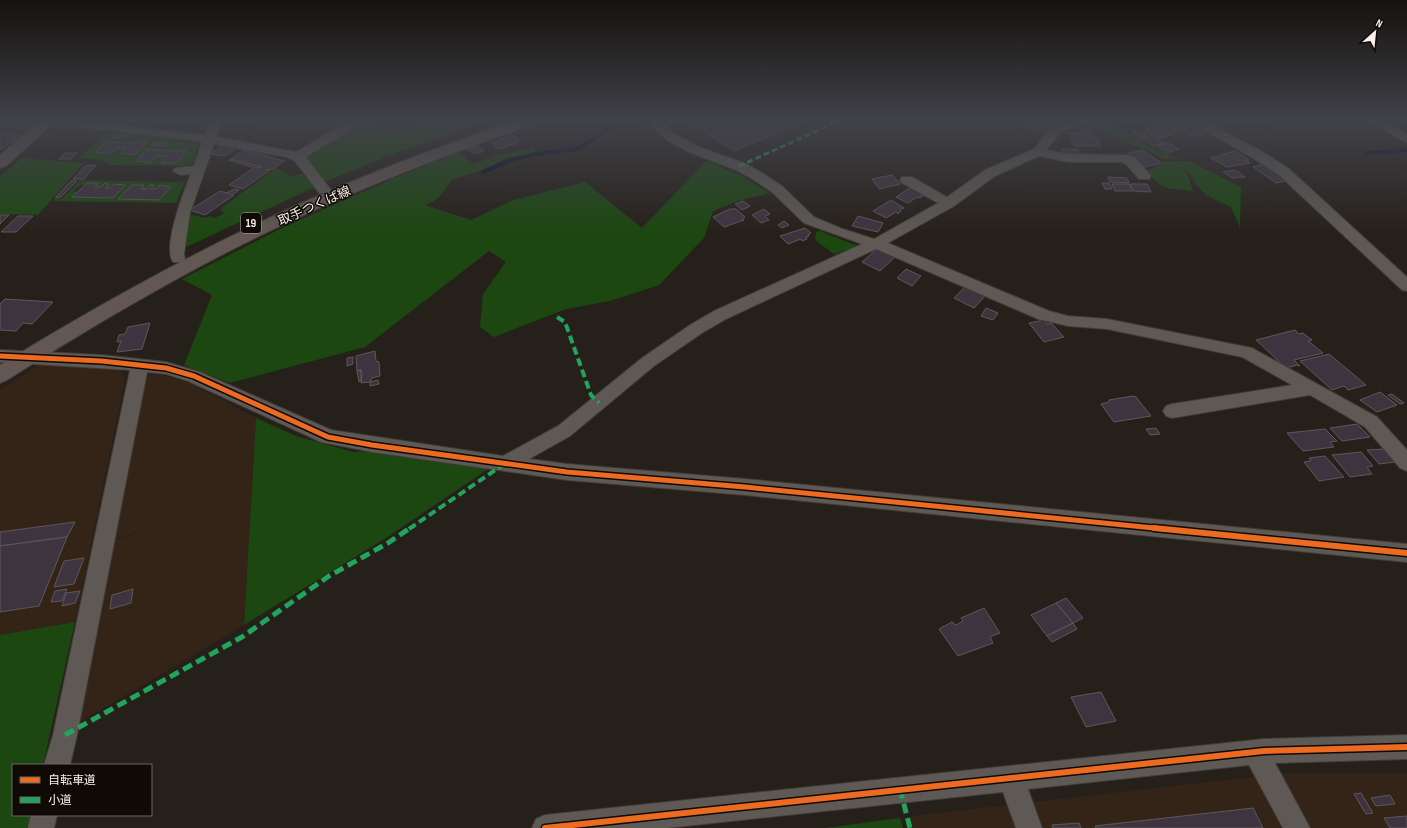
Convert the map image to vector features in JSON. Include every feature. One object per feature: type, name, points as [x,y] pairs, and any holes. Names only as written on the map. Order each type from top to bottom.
[{"type":"main road","name":"取手つくば線","points":[[1,361],[62,322],[178,259],[324,190],[402,158]]},
{"type":"main road","name":"取手つくば線","points":[[1,361],[27,357],[115,305],[187,266],[263,229],[404,166],[427,158]]},
{"type":"street","points":[[178,259],[177,254],[183,213],[203,158]]},
{"type":"street","points":[[298,158],[324,190]]},
{"type":"street","points":[[715,158],[754,174],[777,189],[809,220],[953,275],[1044,315],[1068,321],[1107,324],[1237,350],[1259,358],[1371,422],[1407,463]]},
{"type":"street","points":[[504,464],[564,431],[648,362],[696,329],[720,315],[874,244],[949,203],[985,176],[1026,158]]},
{"type":"street","points":[[1066,158],[1123,158],[1131,161],[1144,176]]},
{"type":"street","points":[[1262,158],[1282,171],[1407,286]]},
{"type":"street","points":[[180,171],[200,169]]},
{"type":"street","points":[[907,180],[949,203]]},
{"type":"street","points":[[27,357],[140,364],[194,376],[328,437],[365,445],[567,472],[745,487],[1407,553]]},
{"type":"street","points":[[57,764],[65,735],[140,364]]},
{"type":"street","points":[[1172,411],[1312,388]]},
{"type":"street","points":[[545,828],[1255,752],[1407,747]]},
{"type":"street","points":[[1255,752],[1297,828]]},
{"type":"street","points":[[1011,777],[1030,828]]},
{"type":"street","points":[[41,828],[44,816]]},
{"type":"shaded area","points":[[39,365],[119,369],[125,379],[75,622],[0,635],[0,390]]},
{"type":"shaded area","points":[[159,374],[192,384],[256,418],[244,625],[70,728],[114,541],[195,511],[113,540],[142,380],[149,375]]},
{"type":"shaded area","points":[[1288,773],[1407,773],[1407,828],[913,828],[910,816]]},
{"type":"green space","points":[[21,158],[84,163],[38,215],[0,214],[0,177]]},
{"type":"green space","points":[[79,158],[140,158],[137,161],[150,163],[155,158],[166,158],[162,163],[176,163],[181,158],[195,158],[193,164],[182,166],[111,165],[101,160]]},
{"type":"green space","points":[[305,158],[384,158],[380,159],[325,182]]},
{"type":"green space","points":[[445,158],[466,158],[473,164],[489,158],[510,158],[483,170],[451,180],[442,194],[434,201],[425,205],[471,220],[513,200],[585,182],[642,228],[706,161],[740,175],[770,193],[741,200],[713,211],[704,238],[659,285],[610,301],[566,309],[494,337],[480,327],[483,294],[506,262],[489,251],[365,347],[230,383],[184,365],[212,295],[182,279],[282,228],[394,178]]},
{"type":"green space","points":[[1161,158],[1180,159],[1163,159]]},
{"type":"green space","points":[[1165,161],[1189,161],[1241,187],[1240,228],[1231,207],[1207,196],[1195,183],[1190,173],[1172,165],[1187,173],[1193,191],[1167,188],[1157,183],[1148,171]]},
{"type":"green space","points":[[276,168],[290,176],[302,174],[315,187],[184,248],[188,214],[206,218],[209,216],[215,218],[224,213],[220,209]]},
{"type":"green space","points":[[80,180],[185,181],[176,203],[53,201],[55,199],[62,199]],"holes":[[[98,183],[95,187],[101,187],[105,183],[108,184],[106,188],[110,188],[114,184],[125,185],[112,198],[72,197],[78,192],[73,191],[81,185]],[[132,185],[144,185],[141,189],[146,189],[150,185],[154,185],[151,189],[156,189],[160,185],[167,187],[144,200],[119,199]]]},
{"type":"green space","points":[[820,231],[858,246],[834,254],[815,240],[816,232]]},
{"type":"green space","points":[[256,418],[296,436],[353,452],[379,451],[491,467],[386,538],[244,625]]},
{"type":"green space","points":[[75,622],[43,764],[12,764],[12,816],[31,816],[27,828],[0,828],[0,635]]},
{"type":"green space","points":[[900,818],[903,828],[825,828]]},
{"type":"building","points":[[60,158],[72,158],[71,159],[59,159]]},
{"type":"building","points":[[139,158],[155,158],[150,163],[136,161]]},
{"type":"building","points":[[166,158],[181,158],[176,163],[161,163]]},
{"type":"building","points":[[233,158],[272,158],[284,161],[271,170],[267,169],[266,170],[269,171],[243,189],[229,185],[255,167],[262,167],[231,159]]},
{"type":"building","points":[[1132,158],[1154,158],[1161,163],[1144,167]]},
{"type":"building","points":[[1211,158],[1245,158],[1249,160],[1245,161],[1250,163],[1227,167]]},
{"type":"building","points":[[231,159],[255,165],[252,167],[229,160]]},
{"type":"building","points":[[1265,164],[1287,181],[1276,183],[1253,167]]},
{"type":"building","points":[[96,165],[84,179],[73,179],[85,166]]},
{"type":"building","points":[[1235,170],[1245,177],[1232,178],[1223,172]]},
{"type":"building","points":[[892,175],[900,184],[879,189],[872,179]]},
{"type":"building","points":[[1108,177],[1127,178],[1129,183],[1110,182]]},
{"type":"building","points":[[71,181],[77,181],[61,197],[55,198]]},
{"type":"building","points":[[87,183],[99,183],[95,187],[101,187],[105,183],[109,184],[106,188],[110,188],[114,184],[125,185],[113,198],[72,197]]},
{"type":"building","points":[[1102,183],[1109,183],[1112,189],[1105,189]]},
{"type":"building","points":[[1112,184],[1129,184],[1133,191],[1115,191]]},
{"type":"building","points":[[1130,184],[1147,184],[1151,192],[1134,191]]},
{"type":"building","points":[[132,185],[144,185],[141,189],[146,189],[150,185],[154,185],[151,189],[156,189],[160,185],[171,187],[159,200],[118,199]]},
{"type":"building","points":[[911,187],[923,193],[921,195],[923,196],[920,198],[917,197],[908,203],[896,197]]},
{"type":"building","points":[[234,189],[239,190],[232,195],[226,193]]},
{"type":"building","points":[[220,191],[234,195],[205,215],[190,210]]},
{"type":"building","points":[[891,200],[904,208],[900,210],[901,211],[898,214],[896,212],[886,218],[873,211]]},
{"type":"building","points":[[743,201],[750,206],[742,210],[735,204]]},
{"type":"building","points":[[730,209],[736,209],[745,217],[742,219],[744,220],[724,227],[713,217]]},
{"type":"building","points":[[764,209],[770,214],[765,216],[769,220],[761,223],[752,215]]},
{"type":"building","points":[[0,215],[9,215],[0,224]]},
{"type":"building","points":[[18,216],[33,216],[16,232],[1,232]]},
{"type":"building","points":[[858,216],[883,223],[878,232],[852,226]]},
{"type":"building","points":[[784,221],[789,225],[782,228],[778,225]]},
{"type":"building","points":[[805,228],[811,233],[806,237],[807,239],[802,241],[801,239],[788,244],[780,236]]},
{"type":"building","points":[[877,249],[895,257],[880,271],[862,262]]},
{"type":"building","points":[[906,269],[921,276],[912,286],[897,278]]},
{"type":"building","points":[[966,286],[986,295],[974,308],[954,298]]},
{"type":"building","points":[[5,299],[53,302],[32,324],[23,323],[16,331],[0,330],[0,304]]},
{"type":"building","points":[[986,308],[998,313],[993,320],[981,316]]},
{"type":"building","points":[[1044,320],[1047,324],[1051,323],[1064,337],[1044,342],[1029,323]]},
{"type":"building","points":[[150,323],[142,349],[117,352],[121,341],[117,342],[119,335],[125,334],[128,327]]},
{"type":"building","points":[[1295,330],[1299,334],[1303,333],[1312,340],[1308,341],[1323,353],[1294,360],[1300,366],[1297,365],[1286,368],[1256,340]]},
{"type":"building","points":[[375,351],[376,361],[379,362],[380,376],[372,378],[370,382],[361,383],[362,374],[361,370],[357,371],[356,356]]},
{"type":"building","points":[[1329,354],[1366,385],[1348,390],[1344,386],[1332,390],[1300,361]]},
{"type":"building","points":[[353,357],[353,364],[347,366],[347,358]]},
{"type":"building","points":[[361,370],[361,381],[359,382],[357,371]]},
{"type":"building","points":[[378,380],[379,384],[370,386],[370,382]]},
{"type":"building","points":[[1380,392],[1397,405],[1377,412],[1360,400]]},
{"type":"building","points":[[1392,394],[1404,403],[1400,404],[1388,395]]},
{"type":"building","points":[[1133,396],[1136,397],[1151,416],[1114,422],[1101,404],[1109,402],[1109,400]]},
{"type":"building","points":[[1357,424],[1370,437],[1342,441],[1330,428]]},
{"type":"building","points":[[1156,428],[1160,434],[1150,435],[1146,429]]},
{"type":"building","points":[[1325,429],[1337,441],[1330,442],[1334,447],[1303,451],[1287,433]]},
{"type":"building","points":[[1384,449],[1395,462],[1379,464],[1367,450]]},
{"type":"building","points":[[1361,452],[1373,466],[1367,467],[1372,474],[1350,477],[1332,455]]},
{"type":"building","points":[[1325,456],[1344,477],[1319,481],[1304,462],[1311,461],[1309,458]]},
{"type":"building","points":[[75,522],[67,537],[0,546],[0,532]]},
{"type":"building","points":[[67,537],[39,606],[0,612],[0,546]]},
{"type":"building","points":[[84,558],[74,584],[54,587],[64,561]]},
{"type":"building","points":[[67,589],[62,601],[51,602],[55,591]]},
{"type":"building","points":[[133,589],[131,603],[110,609],[112,595]]},
{"type":"building","points":[[80,591],[75,603],[62,606],[66,593]]},
{"type":"building","points":[[1066,598],[1083,618],[1073,623],[1056,603]]},
{"type":"building","points":[[1056,603],[1073,623],[1047,636],[1031,615]]},
{"type":"building","points":[[984,608],[1000,633],[990,637],[993,643],[958,656],[939,629],[952,622],[956,625],[963,621],[961,618]]},
{"type":"building","points":[[1073,623],[1077,629],[1052,642],[1047,636]]},
{"type":"building","points":[[1101,692],[1116,721],[1086,727],[1071,697]]},
{"type":"building","points":[[1361,793],[1373,813],[1366,814],[1354,794]]},
{"type":"building","points":[[1390,795],[1395,804],[1376,806],[1371,798]]},
{"type":"building","points":[[1253,808],[1263,828],[1096,828],[1095,826]]},
{"type":"building","points":[[1407,816],[1407,828],[1390,828],[1384,818]]},
{"type":"building","points":[[1079,823],[1081,828],[1053,828],[1052,825]]},
{"type":"waterway","points":[[483,172],[510,160],[520,158]]},
{"type":"marked path","points":[[739,166],[757,158]]},
{"type":"marked path","points":[[557,317],[565,322],[591,395],[599,403]]},
{"type":"marked path","points":[[65,735],[242,637],[329,576],[388,543],[504,464]]},
{"type":"marked path","points":[[900,789],[910,828]]},
{"type":"cycle path","points":[[0,356],[102,361],[166,368],[194,376],[328,437],[372,445],[567,472],[745,487],[1407,553]]},
{"type":"cycle path","points":[[545,828],[1264,751],[1407,747]]}]
